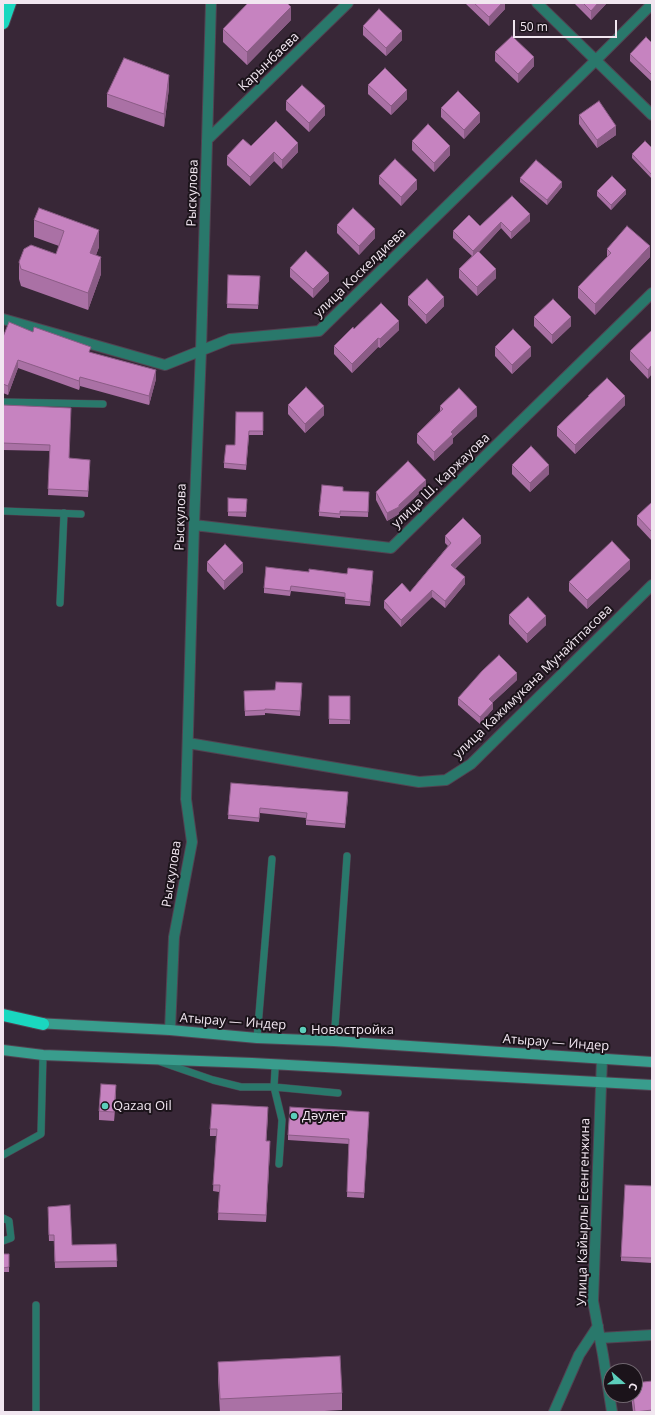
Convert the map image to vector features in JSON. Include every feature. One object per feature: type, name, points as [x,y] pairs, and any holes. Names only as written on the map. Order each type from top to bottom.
[{"type":"highway","points":[[3,23],[10,3]]},
{"type":"highway","points":[[3,1015],[43,1024]]},
{"type":"main road","name":"Атырау — Индер","points":[[3,1021],[170,1030],[257,1038],[334,1041],[652,1062]]},
{"type":"main road","points":[[3,1050],[43,1055],[274,1064],[652,1084]]},
{"type":"street","name":"Рыскулова","points":[[170,1030],[174,937],[192,842],[186,799],[212,3]]},
{"type":"street","name":"Карынбаева","points":[[207,140],[348,3]]},
{"type":"street","points":[[537,3],[652,115]]},
{"type":"street","name":"улица Коскелдиева","points":[[3,319],[165,364],[230,339],[319,331],[652,4]]},
{"type":"street","name":"улица Ш. Каржауова","points":[[194,524],[391,548],[652,293]]},
{"type":"street","name":"улица Кажимукана Мунайтпасова","points":[[188,744],[419,782],[446,780],[471,764],[652,585]]},
{"type":"street","name":"Улица Кайырлы Есенгенжина","points":[[602,1059],[593,1301],[612,1412]]},
{"type":"street","points":[[554,1412],[580,1355],[598,1326]]},
{"type":"street","points":[[600,1338],[652,1335]]},
{"type":"lane","points":[[3,402],[103,404]]},
{"type":"lane","points":[[3,511],[81,514]]},
{"type":"lane","points":[[60,603],[64,514]]},
{"type":"lane","points":[[334,1041],[348,856]]},
{"type":"lane","points":[[257,1038],[272,858]]},
{"type":"lane","points":[[3,1155],[41,1134],[43,1055]]},
{"type":"lane","points":[[154,1059],[213,1080],[241,1087],[274,1087],[338,1093]]},
{"type":"lane","points":[[274,1064],[274,1087],[282,1120],[279,1164]]},
{"type":"lane","points":[[3,1218],[9,1220],[11,1238],[3,1241]]},
{"type":"lane","points":[[36,1305],[36,1412]]},
{"type":"building","points":[[248,3],[287,3],[291,7],[247,52],[223,29]]},
{"type":"building","points":[[474,3],[502,3],[489,17]]},
{"type":"building","points":[[583,3],[598,3],[591,11]]},
{"type":"building","points":[[379,9],[402,31],[386,48],[363,26]]},
{"type":"building","points":[[512,36],[534,57],[518,74],[495,52]]},
{"type":"building","points":[[646,37],[652,43],[652,75],[630,54]]},
{"type":"building","points":[[124,58],[169,75],[164,114],[107,94]]},
{"type":"building","points":[[385,68],[407,90],[391,106],[368,85]]},
{"type":"building","points":[[302,85],[325,106],[309,123],[286,101]]},
{"type":"building","points":[[458,91],[480,113],[464,130],[441,108]]},
{"type":"building","points":[[599,101],[616,126],[597,140],[579,115]]},
{"type":"building","points":[[276,121],[298,143],[282,160],[274,152],[250,177],[227,156],[243,139],[251,146]]},
{"type":"building","points":[[428,124],[450,146],[434,163],[412,141]]},
{"type":"building","points":[[645,141],[652,148],[652,175],[632,154]]},
{"type":"building","points":[[395,159],[417,180],[401,197],[379,176]]},
{"type":"building","points":[[536,160],[562,182],[547,200],[520,178]]},
{"type":"building","points":[[612,176],[626,190],[611,205],[597,191]]},
{"type":"building","points":[[512,196],[530,214],[511,232],[501,222],[473,251],[453,231],[469,215],[480,226]]},
{"type":"building","points":[[39,208],[99,230],[90,253],[101,257],[88,293],[21,269],[19,262],[24,249],[31,245],[56,254],[64,231],[34,220]]},
{"type":"building","points":[[353,208],[375,229],[359,246],[337,225]]},
{"type":"building","points":[[627,226],[650,246],[595,304],[578,287],[611,253],[607,249]]},
{"type":"building","points":[[306,251],[329,273],[313,289],[290,268]]},
{"type":"building","points":[[478,251],[496,269],[477,287],[459,269]]},
{"type":"building","points":[[228,275],[260,276],[258,305],[227,304]]},
{"type":"building","points":[[427,279],[444,297],[426,315],[408,297]]},
{"type":"building","points":[[553,299],[571,317],[552,335],[534,317]]},
{"type":"building","points":[[381,303],[399,321],[380,339],[378,338],[352,364],[334,346]]},
{"type":"building","points":[[9,322],[33,332],[34,327],[91,347],[89,352],[156,370],[149,396],[80,377],[79,381],[18,360],[8,386],[3,384],[3,337]]},
{"type":"building","points":[[513,329],[531,347],[512,365],[495,347]]},
{"type":"building","points":[[652,330],[652,365],[648,370],[630,351]]},
{"type":"building","points":[[607,378],[625,396],[575,445],[557,427]]},
{"type":"building","points":[[306,387],[324,406],[305,424],[288,405]]},
{"type":"building","points":[[459,388],[477,407],[451,432],[453,434],[434,452],[417,434],[443,409],[440,406]]},
{"type":"building","points":[[3,405],[71,408],[69,458],[90,460],[88,491],[48,489],[50,445],[3,443]]},
{"type":"building","points":[[236,412],[263,412],[263,431],[249,431],[246,465],[224,463],[226,445],[235,445]]},
{"type":"building","points":[[531,446],[549,465],[530,483],[512,465]]},
{"type":"building","points":[[408,461],[426,480],[399,505],[399,507],[387,513],[376,492]]},
{"type":"building","points":[[322,485],[343,487],[343,491],[369,492],[368,512],[340,511],[340,514],[319,512]]},
{"type":"building","points":[[228,498],[247,499],[246,512],[228,512]]},
{"type":"building","points":[[652,502],[652,532],[637,516]]},
{"type":"building","points":[[463,518],[481,536],[451,565],[465,577],[445,601],[432,590],[401,620],[384,601],[402,583],[410,592],[451,543],[445,536]]},
{"type":"building","points":[[612,541],[630,560],[587,600],[569,582]]},
{"type":"building","points":[[225,544],[243,563],[224,581],[207,562]]},
{"type":"building","points":[[266,567],[309,572],[309,569],[347,574],[348,568],[373,571],[370,602],[345,599],[345,593],[291,586],[290,591],[264,588]]},
{"type":"building","points":[[528,597],[546,616],[527,634],[509,615]]},
{"type":"building","points":[[499,655],[517,673],[489,699],[493,703],[480,717],[458,698],[482,671]]},
{"type":"building","points":[[276,682],[302,683],[300,711],[265,709],[245,711],[244,691],[275,690]]},
{"type":"building","points":[[329,696],[350,696],[350,720],[329,719]]},
{"type":"building","points":[[231,783],[348,792],[345,824],[306,820],[307,813],[260,808],[259,818],[228,815]]},
{"type":"building","points":[[101,1084],[116,1085],[114,1112],[99,1111]]},
{"type":"building","points":[[212,1104],[268,1107],[266,1141],[270,1141],[266,1215],[218,1213],[220,1185],[213,1185],[217,1129],[210,1129]]},
{"type":"building","points":[[290,1107],[369,1112],[364,1193],[347,1192],[349,1139],[288,1135]]},
{"type":"building","points":[[625,1185],[652,1186],[652,1258],[621,1257]]},
{"type":"building","points":[[70,1205],[72,1245],[116,1244],[117,1261],[55,1262],[54,1235],[49,1235],[48,1207]]},
{"type":"building","points":[[3,1254],[9,1254],[9,1267],[3,1268]]},
{"type":"building","points":[[340,1356],[342,1393],[220,1399],[218,1362]]},
{"type":"building","points":[[652,1381],[652,1410],[635,1412],[634,1403],[643,1403],[643,1382]]},
{"type":"place","name":"Новостройка","points":[[303,1030]]},
{"type":"place","name":"Qazaq Oil","points":[[105,1106]]},
{"type":"place","name":"Дәулет","points":[[294,1116]]}]
